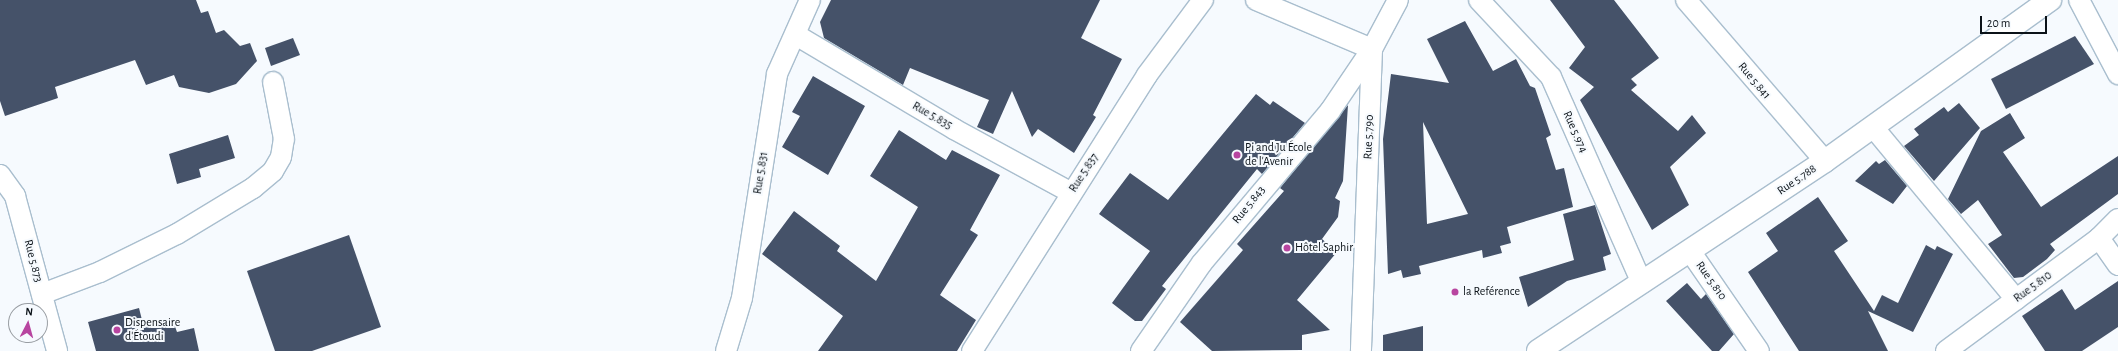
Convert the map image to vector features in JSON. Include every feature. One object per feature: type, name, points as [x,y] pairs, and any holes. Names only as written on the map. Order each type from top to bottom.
[{"type":"street","name":"Rue 5.831","points":[[726,351],[742,298],[777,74],[796,35],[810,0]]},
{"type":"street","name":"Rue 5.837","points":[[972,351],[1147,75],[1203,0]]},
{"type":"street","points":[[1256,0],[1372,49]]},
{"type":"street","name":"Rue 5.843","points":[[1141,351],[1202,263],[1330,112],[1372,49],[1398,0]]},
{"type":"street","name":"Rue 5.974","points":[[1479,0],[1551,77],[1642,284]]},
{"type":"street","name":"Rue 5.841","points":[[1686,0],[1825,160]]},
{"type":"street","name":"Rue 5.788","points":[[1538,351],[1642,284],[1825,160],[2050,0]]},
{"type":"street","points":[[2079,0],[2118,74]]},
{"type":"street","name":"Rue 5.835","points":[[796,35],[954,129],[1072,193]]},
{"type":"street","name":"Rue 5.790","points":[[1361,351],[1372,49]]},
{"type":"street","points":[[42,294],[100,272],[177,234],[253,188],[273,171],[281,157],[284,138],[273,82]]},
{"type":"street","points":[[1873,127],[2016,299]]},
{"type":"street","name":"Rue 5.873","points":[[0,175],[15,196],[58,351]]},
{"type":"street","name":"Rue 5.810","points":[[1953,349],[2016,299],[2099,238],[2118,219]]},
{"type":"street","points":[[2099,238],[2118,265]]},
{"type":"street","name":"Rue 5.810","points":[[1690,252],[1759,351]]},
{"type":"building","points":[[0,0],[196,0],[201,13],[208,11],[216,33],[224,30],[240,46],[250,43],[257,61],[236,84],[209,93],[179,87],[174,75],[146,85],[135,60],[55,87],[58,98],[5,116],[0,101]]},
{"type":"building","points":[[831,0],[1100,0],[1081,38],[1122,59],[1093,115],[1096,117],[1074,153],[1038,129],[1032,137],[1012,91],[993,134],[977,127],[989,100],[910,68],[903,85],[824,38],[820,22]]},
{"type":"building","points":[[1550,0],[1614,0],[1659,58],[1631,79],[1637,85],[1631,90],[1678,131],[1692,115],[1706,133],[1670,167],[1689,205],[1652,230],[1580,100],[1594,87],[1569,68],[1585,47]]},
{"type":"building","points":[[1465,21],[1493,71],[1516,59],[1530,86],[1535,88],[1551,135],[1546,138],[1556,170],[1564,168],[1573,207],[1507,227],[1511,243],[1500,246],[1502,253],[1483,258],[1482,250],[1419,266],[1421,274],[1403,278],[1401,270],[1388,274],[1383,139],[1391,74],[1449,83],[1427,39]],"holes":[[[1423,122],[1468,214],[1427,224]]]},
{"type":"building","points":[[2075,36],[2094,64],[2006,109],[1991,79]]},
{"type":"building","points":[[293,38],[300,55],[271,66],[265,48]]},
{"type":"building","points":[[813,76],[865,106],[828,175],[782,147],[800,116],[792,112]]},
{"type":"building","points":[[1256,94],[1270,105],[1273,101],[1305,123],[1262,174],[1257,169],[1162,286],[1166,289],[1142,321],[1135,321],[1112,303],[1150,251],[1099,214],[1130,173],[1168,200]]},
{"type":"building","points":[[1959,103],[1980,128],[1934,181],[1904,146],[1919,135],[1914,129],[1944,107],[1948,112]]},
{"type":"building","points":[[1348,105],[1343,181],[1335,198],[1340,201],[1338,217],[1322,239],[1337,252],[1297,300],[1330,330],[1302,335],[1302,350],[1212,351],[1180,322],[1243,250],[1237,244],[1284,191],[1280,188]]},
{"type":"building","points":[[2010,113],[2025,138],[2003,152],[2041,207],[2118,156],[2118,194],[2050,244],[2055,250],[2047,259],[2023,277],[2014,278],[1988,244],[2002,235],[1978,200],[1961,214],[1948,199],[1981,131]]},
{"type":"building","points":[[899,130],[946,160],[952,150],[1000,175],[970,230],[978,235],[940,295],[976,320],[957,351],[818,351],[843,316],[762,254],[794,211],[840,246],[837,251],[876,281],[918,207],[870,176]]},
{"type":"building","points":[[228,135],[235,158],[199,169],[201,177],[177,184],[169,154]]},
{"type":"building","points":[[1885,160],[1907,186],[1893,204],[1855,181],[1876,161],[1879,164]]},
{"type":"building","points":[[1818,197],[1848,241],[1834,251],[1874,311],[1882,295],[1898,303],[1926,245],[1935,250],[1937,246],[1953,254],[1913,332],[1868,311],[1888,351],[1799,351],[1748,272],[1778,251],[1766,233]]},
{"type":"building","points":[[1595,205],[1611,254],[1603,257],[1606,270],[1567,281],[1528,307],[1519,277],[1574,260],[1563,214]]},
{"type":"building","points":[[349,235],[381,327],[312,351],[275,351],[247,271]]},
{"type":"building","points":[[2118,281],[2118,327],[2082,351],[2045,351],[2022,316],[2062,289],[2075,310]]},
{"type":"building","points":[[1687,283],[1701,299],[1706,294],[1734,334],[1719,351],[1712,351],[1666,301]]},
{"type":"building","name":"Dispensaire d'Étoudi","points":[[139,308],[144,328],[173,321],[177,332],[194,328],[199,351],[96,351],[88,322]]},
{"type":"building","points":[[1423,326],[1423,351],[1383,351],[1383,335]]},
{"type":"place","name":"Pi and Ju École de l'Avenir","points":[[1237,155]]},
{"type":"place","name":"Hôtel Saphir","points":[[1287,248]]},
{"type":"place","name":"la Reférence","points":[[1455,292]]},
{"type":"place","name":"Dispensaire d'Étoudi","points":[[117,330]]}]
